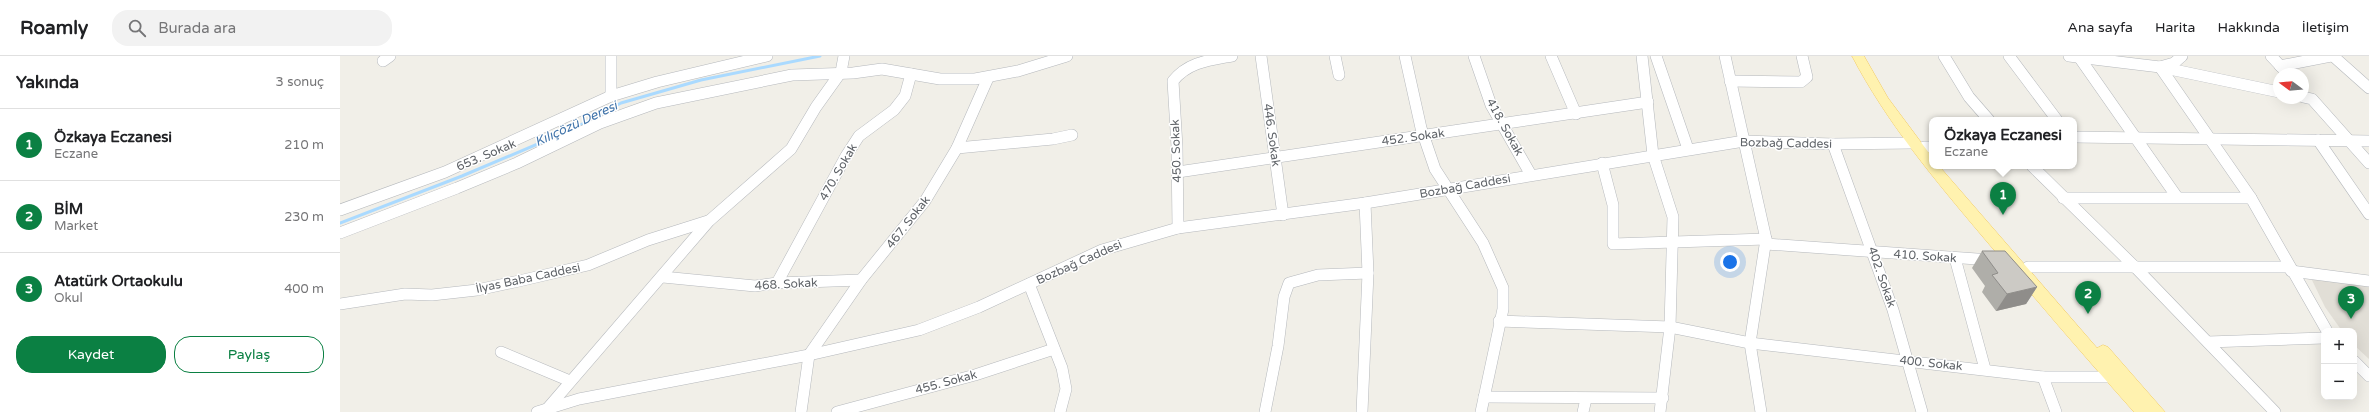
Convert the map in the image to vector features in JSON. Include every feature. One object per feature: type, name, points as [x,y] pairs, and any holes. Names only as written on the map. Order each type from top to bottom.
[{"type":"main road","points":[[1858,56],[1887,107],[1925,148]]},
{"type":"main road","points":[[1866,56],[1887,95],[1925,148]]},
{"type":"main road","points":[[1941,169],[2012,262],[2144,412]]},
{"type":"main road","points":[[1943,169],[2157,412]]},
{"type":"street","points":[[611,56],[611,96]]},
{"type":"street","name":"653. Sokak","points":[[340,210],[459,166],[556,123],[611,96],[657,82],[767,56]]},
{"type":"street","points":[[340,233],[517,163],[630,111],[707,91],[792,75],[862,72],[882,69],[950,80],[988,78],[1067,56]]},
{"type":"street","points":[[1202,58],[1232,56]]},
{"type":"street","name":"446. Sokak","points":[[1261,56],[1283,215]]},
{"type":"street","points":[[1335,56],[1339,75]]},
{"type":"street","points":[[1405,56],[1422,136],[1436,169],[1495,268],[1504,299],[1503,310],[1499,321],[1481,412]]},
{"type":"street","name":"418. Sokak","points":[[1474,56],[1486,93],[1531,174]]},
{"type":"street","points":[[1551,56],[1576,114]]},
{"type":"street","points":[[1642,56],[1653,155],[1672,217],[1673,242],[1670,327],[1663,398],[1660,412]]},
{"type":"street","points":[[1656,56],[1688,149]]},
{"type":"street","points":[[1725,56],[1766,241],[1750,343],[1761,412]]},
{"type":"street","points":[[1730,81],[1801,82],[1807,77],[1802,56]]},
{"type":"street","points":[[1944,56],[1969,97],[1986,117]]},
{"type":"street","points":[[2009,56],[2055,117]]},
{"type":"street","points":[[2160,68],[2174,62],[2182,56]]},
{"type":"street","points":[[2271,56],[2280,66],[2332,56],[2369,88]]},
{"type":"street","points":[[2074,57],[2160,68],[2273,91]]},
{"type":"street","points":[[2074,57],[2137,137],[2177,198]]},
{"type":"street","points":[[543,411],[663,277],[708,221],[791,149],[816,107],[841,72],[844,58]]},
{"type":"street","name":"450. Sokak","points":[[1178,228],[1178,172],[1173,81],[1177,74],[1202,58]]},
{"type":"street","points":[[2160,68],[2211,138],[2250,198],[2325,328]]},
{"type":"street","name":"470. Sokak","points":[[777,282],[846,156],[859,136],[894,110],[905,96],[911,74]]},
{"type":"street","name":"467. Sokak","points":[[809,355],[861,280],[925,200],[957,148],[988,78]]},
{"type":"street","points":[[2309,100],[2350,141],[2369,163]]},
{"type":"street","name":"452. Sokak","points":[[1178,172],[1275,156],[1576,114],[1648,102]]},
{"type":"street","points":[[957,148],[1053,138],[1072,134]]},
{"type":"street","points":[[2077,137],[2369,141]]},
{"type":"street","points":[[2318,140],[2369,214]]},
{"type":"street","name":"Bozbağ Caddesi","points":[[543,411],[579,399],[809,355],[919,330],[979,307],[1115,245],[1178,228],[1283,215],[1744,141],[1925,148]]},
{"type":"street","name":"402. Sokak","points":[[1832,144],[1874,253],[1910,361],[1922,412]]},
{"type":"street","name":"410. Sokak","points":[[1602,163],[1613,205],[1613,244],[1766,241],[1874,253],[2012,262]]},
{"type":"street","points":[[2035,169],[2135,267],[2275,412]]},
{"type":"street","points":[[2357,195],[2369,197]]},
{"type":"street","points":[[2063,198],[2250,198]]},
{"type":"street","points":[[1362,412],[1368,273],[1365,202]]},
{"type":"street","name":"İlyas Baba Caddesi","points":[[340,304],[405,294],[432,295],[477,290],[519,281],[588,265],[648,240],[708,221]]},
{"type":"street","points":[[1955,258],[1985,369]]},
{"type":"street","points":[[2028,267],[2290,269],[2369,281]]},
{"type":"street","points":[[1264,412],[1278,346],[1284,296],[1289,283],[1302,277],[1316,274],[1368,273]]},
{"type":"street","name":"468. Sokak","points":[[663,277],[755,286],[777,282],[861,280]]},
{"type":"street","points":[[1029,284],[1062,368],[1066,389],[1060,412]]},
{"type":"street","name":"400. Sokak","points":[[1499,321],[1670,327],[1750,343],[1985,369],[2043,377],[2113,377]]},
{"type":"street","points":[[2208,342],[2321,338]]},
{"type":"street","name":"455. Sokak","points":[[837,412],[974,375],[1054,349]]},
{"type":"street","points":[[501,352],[570,380]]},
{"type":"street","points":[[801,412],[809,355]]},
{"type":"street","points":[[2357,364],[2369,376]]},
{"type":"street","points":[[2043,377],[2056,412]]},
{"type":"street","points":[[1484,397],[1663,398]]},
{"type":"street","points":[[1583,412],[1586,398]]},
{"type":"shaded area","points":[[2311,278],[2369,286],[2369,359],[2357,348],[2357,328],[2340,328],[2325,307]]},
{"type":"building","points":[[1982,251],[2005,251],[2037,287],[2007,294],[1992,275],[1998,273]]},
{"type":"waterway","name":"Kılıçözü Deresi","points":[[340,223],[462,176],[573,129],[621,103],[701,80],[820,56]]},
{"type":"place","name":"Özkaya Eczanesi","points":[[2003,215]]},
{"type":"place","name":"BİM","points":[[2088,314]]},
{"type":"place","name":"Atatürk Ortaokulu","points":[[2351,319]]}]
